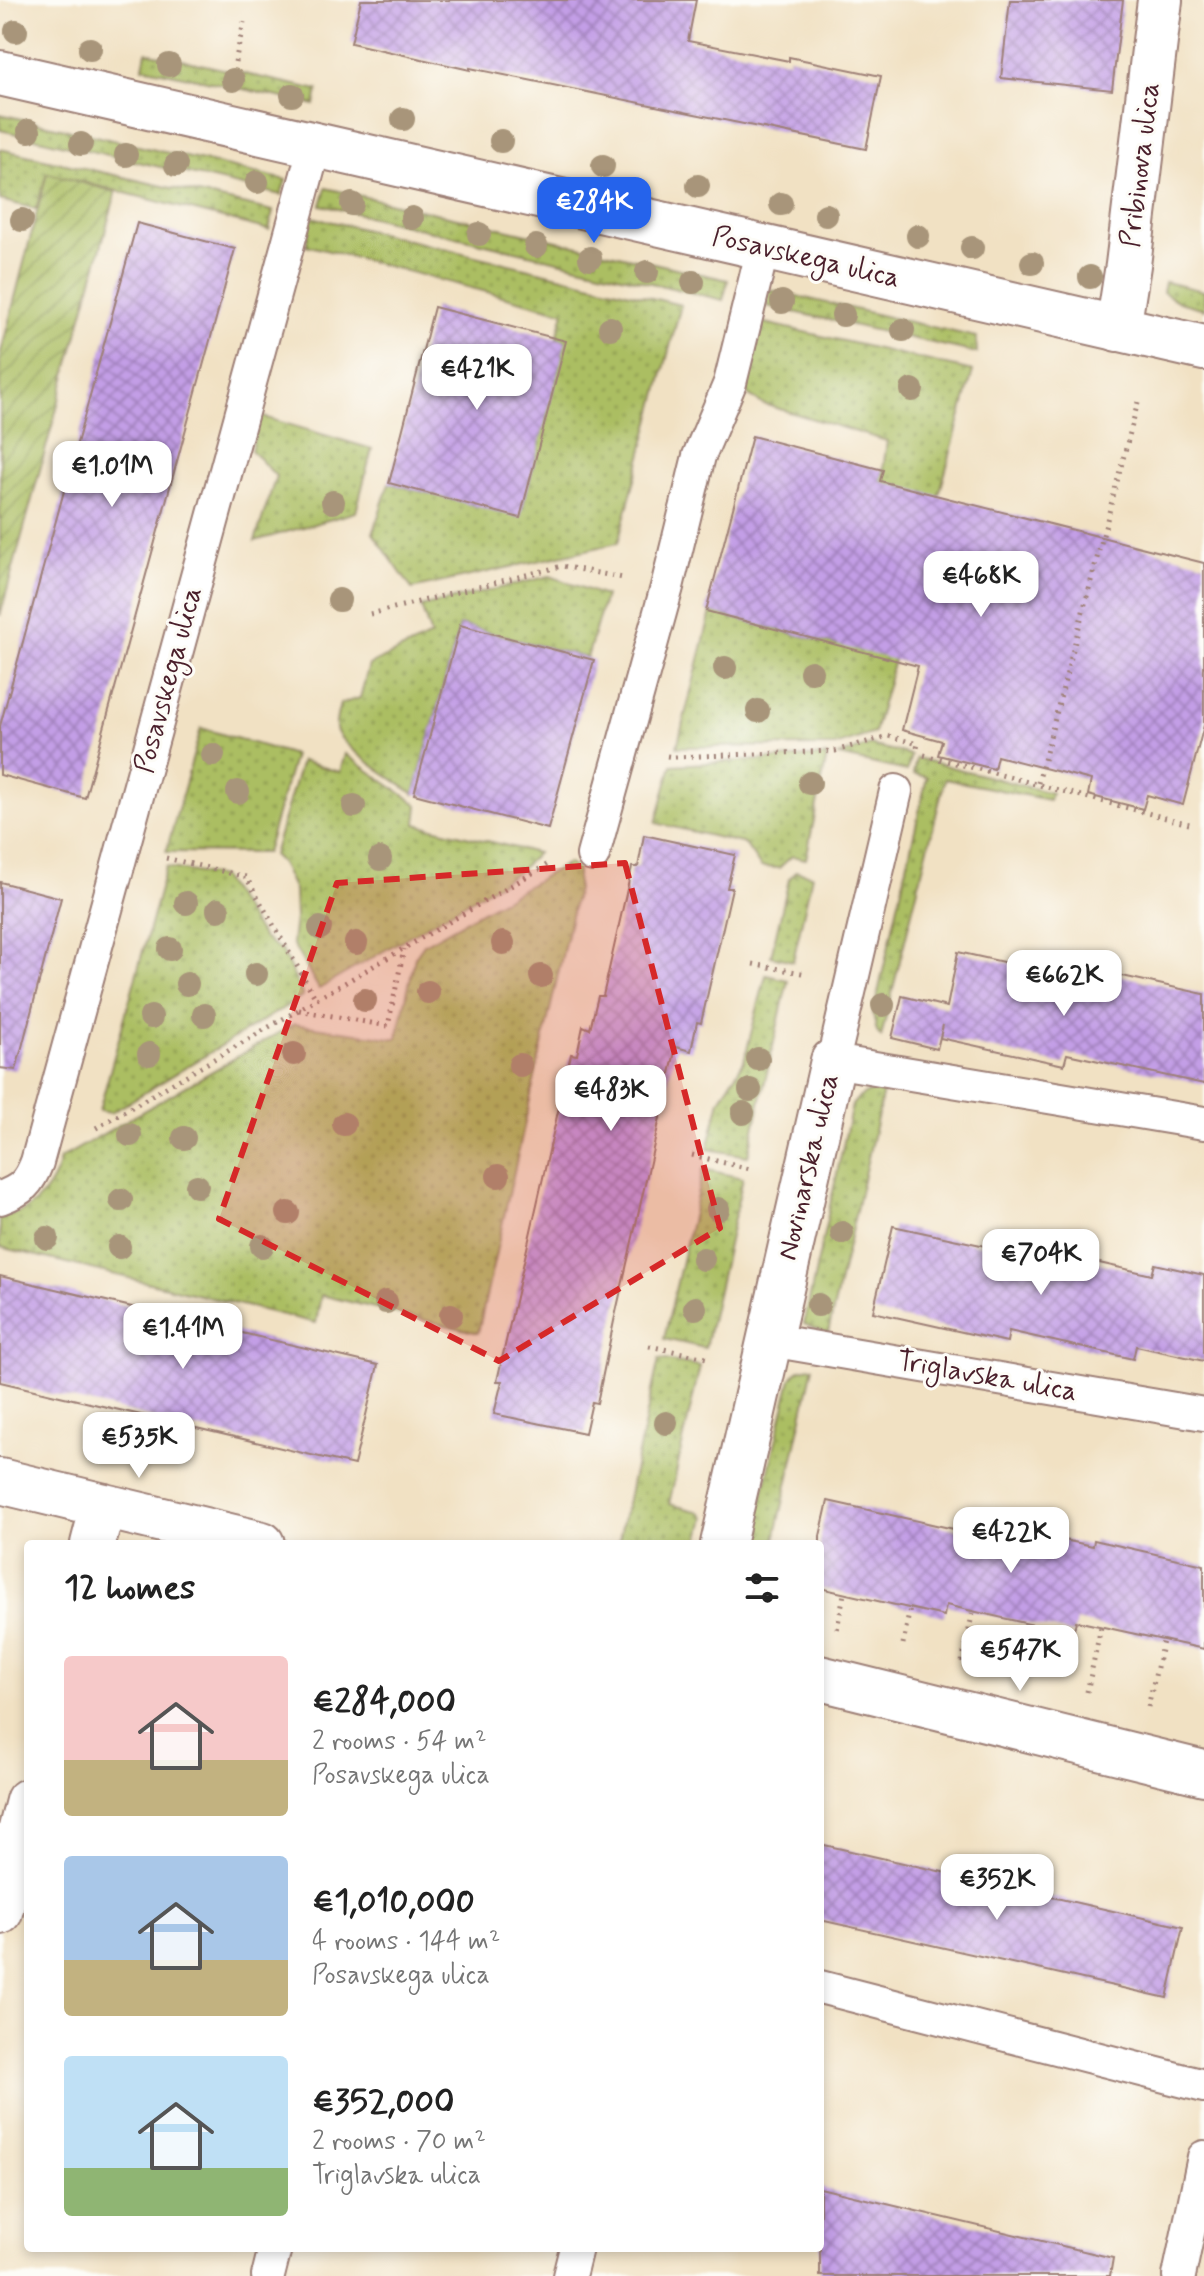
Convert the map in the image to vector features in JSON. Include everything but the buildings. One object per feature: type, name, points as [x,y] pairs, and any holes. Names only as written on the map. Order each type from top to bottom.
[{"type":"street","name":"Pribinova ulica","points":[[1118,329],[1160,0]]},
{"type":"street","name":"Posavskega ulica","points":[[0,73],[1204,348]]},
{"type":"street","name":"Novinarska ulica","points":[[724,1540],[833,1061]]},
{"type":"street","points":[[0,1481],[98,1525],[227,1540]]},
{"type":"street","points":[[824,1679],[1204,1773]]},
{"type":"street","points":[[0,1912],[24,1817]]},
{"type":"lane","name":"Posavskega ulica","points":[[0,1198],[23,1187],[31,1179],[37,1162],[315,145]]},
{"type":"lane","points":[[593,855],[667,587],[699,456],[730,383],[763,248]]},
{"type":"lane","name":"Novinarska ulica","points":[[833,1061],[896,791]]},
{"type":"lane","points":[[833,1061],[1204,1123]]},
{"type":"lane","name":"Triglavska ulica","points":[[766,1355],[1204,1414]]},
{"type":"lane","points":[[824,1988],[1204,2086]]},
{"type":"lane","points":[[1179,2276],[1204,2157]]},
{"type":"lane","points":[[268,2276],[274,2252]]},
{"type":"lane","points":[[569,2276],[575,2252]]},
{"type":"path","points":[[235,62],[244,22]]},
{"type":"path","points":[[1038,783],[1138,402]]},
{"type":"path","points":[[370,614],[562,566],[667,587]]},
{"type":"path","points":[[622,746],[674,757],[835,751],[888,736],[918,744],[915,754],[1193,825]]},
{"type":"path","points":[[123,848],[246,877],[316,999]]},
{"type":"path","points":[[37,1162],[556,859]]},
{"type":"path","points":[[298,1010],[388,1026],[404,948]]},
{"type":"path","points":[[692,1155],[806,1181]]},
{"type":"path","points":[[649,1346],[766,1355]]},
{"type":"path","points":[[835,1638],[844,1594]]},
{"type":"path","points":[[901,1653],[910,1608]]},
{"type":"path","points":[[961,1667],[973,1611]]},
{"type":"path","points":[[1006,1678],[1012,1652],[1036,1657],[1043,1626]]},
{"type":"path","points":[[1086,1697],[1101,1627]]},
{"type":"path","points":[[1147,1711],[1163,1641]]},
{"type":"highlighted area","points":[[625,863],[720,1228],[499,1361],[219,1219],[337,883]]},
{"type":"green space","points":[[146,52],[318,90],[315,105],[143,67]]},
{"type":"green space","points":[[0,114],[286,180],[281,195],[0,130]]},
{"type":"green space","points":[[0,149],[273,211],[269,230],[47,173],[36,209],[0,200]]},
{"type":"green space","points":[[47,173],[116,192],[0,616],[0,356]]},
{"type":"green space","points":[[326,188],[728,280],[723,300],[321,205]]},
{"type":"green space","points":[[312,217],[681,305],[618,543],[412,589],[373,533],[389,483],[520,517],[565,341],[557,338],[564,312],[306,245]]},
{"type":"green space","points":[[1165,282],[1204,291],[1204,309],[1179,302],[1163,292]]},
{"type":"green space","points":[[770,290],[976,337],[977,353],[767,306]]},
{"type":"green space","points":[[761,322],[973,371],[874,733],[835,746],[677,747],[711,612],[837,645],[883,470],[887,441],[763,404],[749,396],[744,381]]},
{"type":"green space","points":[[260,416],[372,449],[356,512],[255,541],[276,476],[251,450]]},
{"type":"green space","points":[[550,576],[605,596],[587,658],[460,625],[414,794],[358,754],[340,736],[336,726],[340,704],[360,698],[369,665],[431,636],[421,607]]},
{"type":"green space","points":[[201,728],[294,755],[266,853],[166,852]]},
{"type":"green space","points":[[870,745],[911,755],[907,771],[839,756]]},
{"type":"green space","points":[[345,754],[418,805],[416,824],[537,853],[518,872],[319,989],[292,943],[294,890],[281,863],[273,855],[301,761],[340,772]]},
{"type":"green space","points":[[827,756],[806,859],[792,856],[779,868],[761,867],[745,844],[656,823],[672,765]]},
{"type":"green space","points":[[916,758],[1051,793],[1049,800],[945,779],[881,1037],[873,1015],[927,777],[913,774]]},
{"type":"green space","points":[[568,863],[577,870],[577,889],[478,1333],[321,1295],[316,1323],[0,1247],[0,1217],[23,1210],[38,1199],[56,1173],[60,1159],[294,1024],[397,1039],[415,957],[424,944]]},
{"type":"green space","points":[[166,867],[221,877],[263,938],[282,951],[303,996],[111,1113],[99,1111]]},
{"type":"green space","points":[[796,871],[812,875],[793,961],[771,956],[789,879]]},
{"type":"green space","points":[[766,975],[788,980],[748,1156],[708,1149],[720,1100],[744,1061]]},
{"type":"green space","points":[[870,1091],[883,1092],[828,1333],[804,1324],[852,1105]]},
{"type":"green space","points":[[703,1169],[743,1178],[705,1348],[664,1339]]},
{"type":"green space","points":[[659,1359],[700,1366],[669,1504],[700,1512],[705,1518],[699,1540],[619,1540]]},
{"type":"green space","points":[[813,1367],[775,1540],[752,1540],[791,1379],[800,1370]]}]
